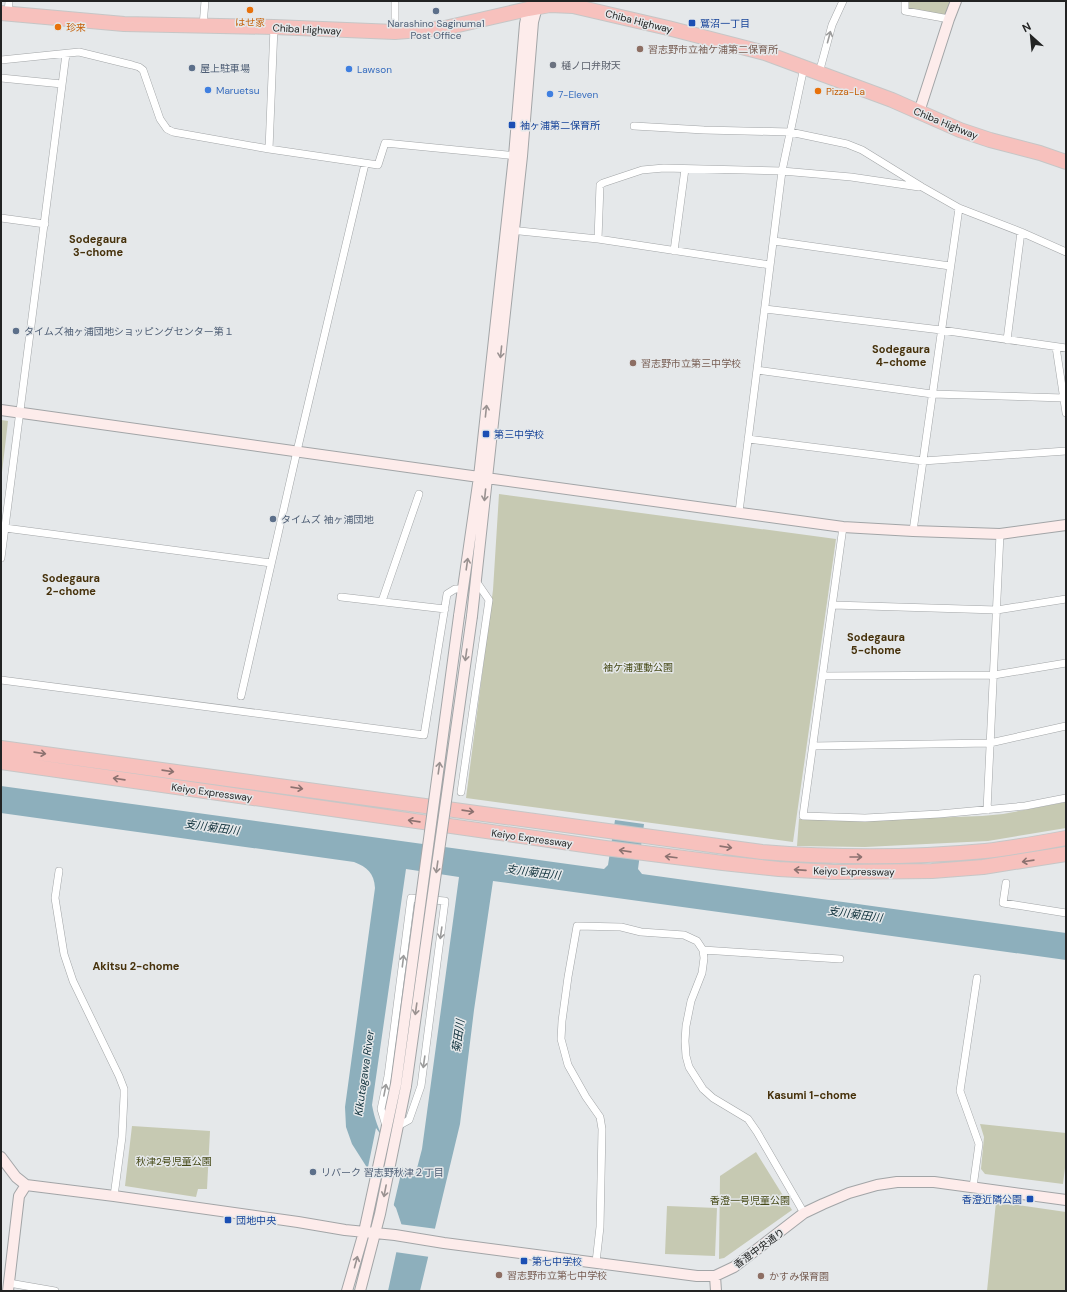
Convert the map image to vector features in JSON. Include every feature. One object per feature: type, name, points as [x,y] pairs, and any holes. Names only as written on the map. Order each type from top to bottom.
[{"type":"highway","name":"Chiba Highway","points":[[6,9],[124,24],[274,27],[395,32],[445,28],[534,4],[581,7],[765,53],[892,100],[960,130],[1066,162]]},
{"type":"highway","name":"Keiyo Expressway","points":[[1,748],[762,852],[806,856],[897,857],[948,854],[1066,838]]},
{"type":"highway","name":"Keiyo Expressway","points":[[1,762],[605,848],[723,863],[834,872],[932,871],[983,867],[1066,854]]},
{"type":"street","points":[[203,26],[205,1]]},
{"type":"street","points":[[395,1],[395,32]]},
{"type":"street","points":[[819,73],[832,25],[842,1]]},
{"type":"street","points":[[905,1],[905,11],[949,19]]},
{"type":"street","points":[[919,112],[956,1]]},
{"type":"street","points":[[348,1291],[364,1232],[367,1212],[386,1128],[401,1085],[472,616],[476,581],[483,478],[518,156],[525,24],[534,4]]},
{"type":"street","points":[[269,149],[274,27]]},
{"type":"street","points":[[1,60],[79,52],[139,67],[143,70],[160,120],[167,129],[173,132],[269,149],[378,165],[385,144],[518,156]]},
{"type":"street","points":[[1,558],[66,54]]},
{"type":"street","points":[[739,512],[782,172],[804,67]]},
{"type":"street","points":[[1,78],[62,84]]},
{"type":"street","points":[[634,126],[704,130],[790,132],[847,144],[862,150],[959,208],[1021,232],[1066,252]]},
{"type":"street","points":[[241,696],[296,451],[365,164]]},
{"type":"street","points":[[598,239],[600,185],[642,170],[664,168],[782,172],[851,177],[922,187]]},
{"type":"street","points":[[674,251],[685,169]]},
{"type":"street","points":[[913,531],[959,208]]},
{"type":"street","points":[[1,218],[45,224]]},
{"type":"street","points":[[510,230],[598,239],[770,265]]},
{"type":"street","points":[[1007,340],[1021,232]]},
{"type":"street","points":[[774,241],[950,266]]},
{"type":"street","points":[[765,309],[941,330],[1066,348]]},
{"type":"street","points":[[1056,347],[1066,413]]},
{"type":"street","points":[[757,370],[932,394],[1064,398]]},
{"type":"street","points":[[1,410],[843,527],[1000,534],[1066,526]]},
{"type":"street","points":[[748,439],[923,461],[1066,451]]},
{"type":"street","points":[[360,1291],[376,1233],[398,1126],[401,1085],[459,616],[483,478]]},
{"type":"street","points":[[382,601],[419,494]]},
{"type":"street","points":[[843,527],[803,816],[865,818],[987,810],[1025,806],[1066,798]]},
{"type":"street","points":[[5,528],[271,563]]},
{"type":"street","points":[[987,810],[1000,534]]},
{"type":"street","points":[[461,792],[489,600],[476,581]]},
{"type":"street","points":[[1,680],[424,735],[447,594],[455,589],[463,589]]},
{"type":"street","points":[[342,597],[445,609]]},
{"type":"street","points":[[833,605],[997,610],[1066,599]]},
{"type":"street","points":[[823,676],[994,675],[1066,663]]},
{"type":"street","points":[[813,746],[990,743],[1066,726]]},
{"type":"street","points":[[59,871],[55,898],[67,967],[72,981],[124,1089],[122,1137],[114,1196]]},
{"type":"street","points":[[1006,883],[1003,903],[1066,913]]},
{"type":"street","points":[[386,1128],[381,1109],[388,1076],[411,898],[445,901],[421,1086],[409,1120],[398,1126]]},
{"type":"street","points":[[596,1262],[600,1228],[602,1129],[600,1118],[568,1065],[561,1040],[568,977],[577,926],[622,927],[642,932],[684,935],[697,941],[703,950],[704,958],[702,974],[691,1001],[686,1026],[686,1056],[689,1067],[703,1089],[713,1098],[748,1119],[804,1214]]},
{"type":"street","points":[[703,950],[840,959]]},
{"type":"street","points":[[973,1188],[979,1144],[960,1091],[977,978]]},
{"type":"street","points":[[1,1157],[16,1177],[26,1185],[19,1196],[8,1287],[55,1291]]},
{"type":"street","name":"香澄中央通り","points":[[26,1185],[444,1243],[696,1276],[715,1276],[734,1266],[804,1214],[849,1193],[877,1185],[897,1182],[934,1182],[1066,1200]]},
{"type":"street","points":[[715,1276],[716,1291]]},
{"type":"green space","points":[[905,1],[956,1],[949,19],[905,11]]},
{"type":"green space","points":[[1,420],[8,421],[1,481]]},
{"type":"green space","name":"袖ケ浦運動公園","points":[[499,494],[836,539],[793,842],[466,798],[493,590]]},
{"type":"green space","points":[[1066,802],[1066,828],[988,841],[865,847],[797,846],[799,819],[846,821],[982,816],[1003,814]]},
{"type":"green space","points":[[980,1124],[1066,1133],[1066,1160],[1063,1184],[985,1174],[981,1169],[984,1137]]},
{"type":"green space","name":"秋津2号児童公園","points":[[132,1126],[210,1131],[207,1189],[198,1189],[196,1197],[125,1186]]},
{"type":"green space","name":"香澄一号児童公園","points":[[756,1152],[792,1210],[724,1258],[719,1259],[720,1176]]},
{"type":"green space","points":[[996,1202],[1066,1212],[1066,1291],[987,1291]]},
{"type":"green space","points":[[667,1206],[717,1208],[715,1256],[665,1254]]},
{"type":"water","points":[[1,786],[604,869],[608,865],[615,820],[644,824],[638,869],[642,874],[1066,933],[1066,960],[493,881],[474,1010],[460,1124],[420,1291],[388,1291],[402,1226],[396,1208],[380,1188],[352,1144],[346,1127],[345,1107],[375,888],[373,878],[369,871],[363,866],[354,862],[1,813]],"holes":[[[406,869],[459,877],[422,1149],[415,1176],[410,1176],[399,1163],[384,1140],[377,1124],[372,1105]]]},
{"type":"pier","points":[[376,1128],[403,1165],[393,1208],[367,1172]]},
{"type":"pier","points":[[399,1224],[437,1229],[430,1257],[395,1252],[400,1227]]},
{"type":"place","name":"はせ家","points":[[250,10]]},
{"type":"place","name":"Narashino Saginuma1 Post Office","points":[[436,11]]},
{"type":"place","name":"鷲沼一丁目","points":[[692,23]]},
{"type":"place","name":"珍来","points":[[58,27]]},
{"type":"place","name":"習志野市立袖ケ浦第二保育所","points":[[640,49]]},
{"type":"place","name":"樋ノ口弁財天","points":[[553,65]]},
{"type":"place","name":"屋上駐車場","points":[[192,68]]},
{"type":"place","name":"Lawson","points":[[349,69]]},
{"type":"place","name":"Maruetsu","points":[[208,90]]},
{"type":"place","name":"Pizza-La","points":[[818,91]]},
{"type":"place","name":"7-Eleven","points":[[550,94]]},
{"type":"place","name":"袖ヶ浦第二保育所","points":[[512,125]]},
{"type":"place","name":"タイムズ袖ヶ浦団地ショッピングセンター第１","points":[[16,331]]},
{"type":"place","name":"習志野市立第三中学校","points":[[633,363]]},
{"type":"place","name":"第三中学校","points":[[486,434]]},
{"type":"place","name":"タイムズ 袖ヶ浦団地","points":[[273,519]]},
{"type":"place","name":"リパーク 習志野秋津２丁目","points":[[313,1172]]},
{"type":"place","name":"香澄近隣公園","points":[[1030,1199]]},
{"type":"place","name":"団地中央","points":[[228,1220]]},
{"type":"place","name":"第七中学校","points":[[524,1261]]},
{"type":"place","name":"習志野市立第七中学校","points":[[499,1275]]},
{"type":"place","name":"かすみ保育園","points":[[761,1276]]},
{"type":"district","name":"Sodegaura 3-chome","points":[[98,245]]},
{"type":"district","name":"Sodegaura 4-chome","points":[[901,355]]},
{"type":"district","name":"Sodegaura 2-chome","points":[[71,584]]},
{"type":"district","name":"Sodegaura 5-chome","points":[[876,643]]},
{"type":"district","name":"Akitsu 2-chome","points":[[136,966]]},
{"type":"district","name":"Kasumi 1-chome","points":[[812,1095]]},
{"type":"water label","name":"支川菊田川","points":[[212,827]]},
{"type":"water label","name":"支川菊田川","points":[[533,872]]},
{"type":"water label","name":"支川菊田川","points":[[855,914]]},
{"type":"water label","name":"菊田川","points":[[458,1036]]},
{"type":"water label","name":"Kikutagawa River","points":[[364,1073]]}]
